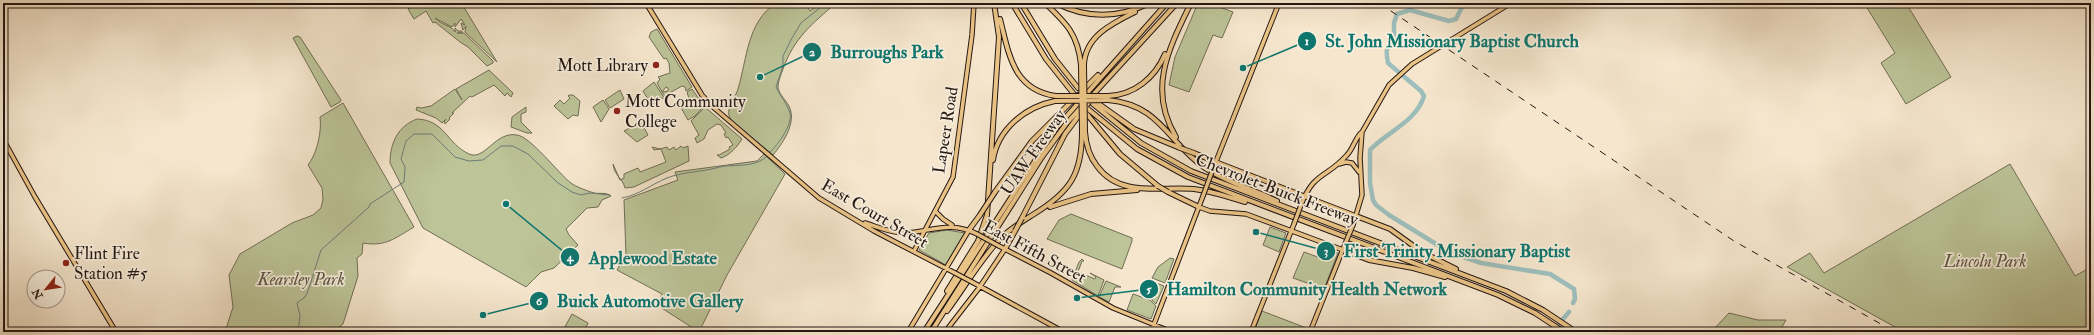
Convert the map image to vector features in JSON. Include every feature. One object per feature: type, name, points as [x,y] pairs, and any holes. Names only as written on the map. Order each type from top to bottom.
[{"type":"highway","points":[[995,3],[1011,63],[1017,73],[1032,88],[1055,99]]},
{"type":"highway","points":[[927,326],[980,235],[987,215],[999,37],[995,3]]},
{"type":"highway","points":[[1012,3],[1052,68],[1120,154],[1157,188],[1199,207]]},
{"type":"highway","name":"Chevrolet-Buick Freeway","points":[[1021,3],[1060,66],[1079,88],[1132,137],[1175,163],[1214,180],[1474,278],[1528,301],[1576,332]]},
{"type":"highway","points":[[931,332],[999,240],[1023,219],[1055,200],[1070,184],[1080,160],[1083,132],[1083,65],[1071,30],[1045,3]]},
{"type":"highway","points":[[1056,3],[1077,12],[1104,15],[1124,13],[1151,3]]},
{"type":"highway","points":[[1083,65],[1089,48],[1101,32],[1112,24],[1151,3]]},
{"type":"highway","name":"UAW Freeway","points":[[924,332],[1052,133],[1073,107],[1167,3]]},
{"type":"highway","name":"UAW Freeway","points":[[931,332],[1068,121],[1177,3]]},
{"type":"highway","points":[[989,192],[994,156],[1006,130],[1029,111],[1055,99],[1108,98],[1129,91],[1148,79],[1160,65],[1191,3]]},
{"type":"highway","points":[[1178,28],[1164,66],[1162,94],[1169,123],[1187,152]]},
{"type":"highway","points":[[969,230],[1032,141],[1123,51]]},
{"type":"highway","points":[[1005,249],[1023,219],[1065,134],[1105,81]]},
{"type":"highway","points":[[1108,98],[1148,113],[1164,126],[1187,152],[1211,172],[1308,216]]},
{"type":"highway","points":[[1094,103],[1134,129],[1194,153],[1215,164]]},
{"type":"highway","name":"Chevrolet-Buick Freeway","points":[[1087,111],[1128,142],[1167,167],[1199,181],[1524,307],[1564,332]]},
{"type":"highway","points":[[1083,132],[1089,152],[1096,165],[1105,175],[1117,183],[1129,187],[1204,191],[1269,208]]},
{"type":"highway","points":[[1023,219],[1057,204],[1084,195],[1109,191],[1157,188]]},
{"type":"highway","points":[[1356,216],[1390,229],[1422,252],[1474,278]]},
{"type":"highway","points":[[1343,250],[1369,260],[1413,268],[1465,283]]},
{"type":"main road","name":"East Court Street","points":[[646,3],[709,104],[819,198],[877,232],[1064,332]]},
{"type":"main road","name":"Lapeer Road","points":[[914,251],[948,189],[954,172],[972,35],[974,3]]},
{"type":"main road","points":[[1151,332],[1215,164],[1279,3]]},
{"type":"main road","points":[[1251,332],[1305,196],[1315,180],[1337,164],[1350,152],[1384,92],[1396,77],[1405,69],[1511,3]]},
{"type":"main road","points":[[1310,332],[1346,244],[1362,198],[1360,158],[1362,132]]},
{"type":"main road","points":[[3,139],[34,197],[116,332]]},
{"type":"main road","points":[[1337,164],[1352,163],[1361,175]]},
{"type":"main road","points":[[1215,164],[1356,216]]},
{"type":"main road","points":[[1199,207],[1210,210],[1245,214],[1343,250]]},
{"type":"main road","points":[[935,211],[945,221],[955,227]]},
{"type":"main road","points":[[862,222],[900,233],[925,229],[955,227]]},
{"type":"main road","name":"East Fifth Street","points":[[955,227],[969,230],[977,234],[1048,271],[1111,307],[1172,332]]},
{"type":"main road","points":[[877,232],[880,228]]},
{"type":"main road","points":[[908,332],[969,230]]},
{"type":"main road","points":[[945,332],[980,287],[1005,249]]},
{"type":"green space","points":[[417,3],[429,3],[430,5],[430,3],[457,3],[459,8],[462,4],[497,62],[465,32],[466,26],[463,30],[461,23],[465,25],[461,19],[455,27],[455,23],[452,27],[435,18],[455,32],[455,28],[458,31],[462,31],[462,33],[464,33],[493,61],[493,63],[487,66],[468,47],[435,22],[433,23],[426,11],[414,19],[408,9]]},
{"type":"green space","points":[[776,3],[805,3],[810,11],[820,3],[836,3],[805,32],[798,40],[787,58],[778,82],[778,87],[780,94],[790,109],[791,123],[782,144],[773,155],[732,121],[729,109],[738,89],[746,54],[754,31],[759,20],[766,11]]},
{"type":"green space","points":[[1198,3],[1209,3],[1233,12],[1222,38],[1213,35],[1189,92],[1169,85],[1175,57]]},
{"type":"green space","points":[[1864,3],[1906,3],[1951,77],[1906,104],[1881,63],[1895,53]]},
{"type":"green space","points":[[657,29],[692,87],[686,91],[685,87],[682,86],[666,95],[666,98],[662,92],[657,83],[660,79],[658,77],[670,73],[669,63],[666,58],[664,59],[649,37],[651,32]],"holes":[[[666,87],[668,88],[668,91],[662,92]]]},
{"type":"green space","points":[[297,36],[300,37],[341,100],[340,102],[331,107],[293,38]]},
{"type":"green space","points":[[489,70],[513,93],[511,97],[507,93],[505,96],[494,85],[472,97],[470,96],[452,113],[454,113],[445,124],[444,122],[446,119],[442,123],[436,118],[416,110],[417,107],[421,108],[431,106],[455,89],[462,100],[456,89]]},
{"type":"green space","points":[[654,82],[665,99],[662,98],[653,104],[653,107],[643,91]]},
{"type":"green space","points":[[692,89],[704,106],[695,116],[688,120],[680,106],[690,102],[687,92]]},
{"type":"green space","points":[[620,90],[624,99],[610,108],[605,100]]},
{"type":"green space","points":[[573,95],[580,101],[578,116],[573,115],[568,119],[554,106],[560,100],[564,104],[570,98],[568,96]]},
{"type":"green space","points":[[603,100],[609,109],[601,122],[593,107]]},
{"type":"green space","name":"Kearsley Park","points":[[343,103],[414,227],[396,238],[384,243],[363,243],[362,254],[357,258],[358,276],[343,324],[334,331],[225,332],[233,307],[229,275],[240,254],[292,223],[313,215],[321,208],[323,199],[322,188],[308,165],[314,155],[318,142],[320,117]]},
{"type":"green space","points":[[526,107],[526,112],[521,114],[521,122],[532,133],[527,133],[511,127],[512,117]]},
{"type":"green space","points":[[705,107],[742,139],[733,150],[721,158],[717,155],[730,149],[729,147],[733,145],[728,137],[726,138],[724,134],[726,133],[721,125],[717,124],[708,130],[704,139],[697,143],[695,138],[699,135],[691,121]]},
{"type":"green space","points":[[417,119],[434,123],[462,150],[469,154],[475,155],[480,153],[502,137],[517,135],[523,137],[537,148],[573,184],[594,193],[611,196],[602,200],[598,207],[587,208],[566,229],[578,245],[554,268],[541,272],[526,287],[423,228],[390,163],[390,156],[396,136],[405,126]]},
{"type":"green space","points":[[639,123],[642,124],[648,135],[637,142],[624,131]]},
{"type":"green space","points":[[681,146],[683,148],[688,146],[689,161],[634,187],[625,188],[621,180],[624,178],[624,174],[638,168],[640,172],[666,162],[661,149],[654,150],[652,147],[660,149],[667,147],[669,150],[674,147],[676,150]]},
{"type":"green space","points":[[764,154],[785,174],[727,275],[699,332],[657,305],[662,294],[617,270],[626,254],[624,200],[678,180],[675,172],[757,161]]},
{"type":"green space","name":"Lincoln Park","points":[[2010,164],[2075,276],[2091,267],[2091,332],[1904,332],[1787,267],[1810,253],[1824,273]]},
{"type":"green space","points":[[1071,214],[1132,238],[1122,269],[1047,239],[1059,220]]},
{"type":"green space","points":[[1270,227],[1286,233],[1279,252],[1263,245]]},
{"type":"green space","points":[[947,230],[965,233],[946,265],[919,250],[929,233]]},
{"type":"green space","points":[[1328,248],[1338,253],[1324,289],[1293,278],[1304,252],[1323,259]]},
{"type":"green space","points":[[1170,258],[1174,259],[1165,283],[1152,278],[1158,267]]},
{"type":"green space","points":[[1082,259],[1084,261],[1082,261],[1078,272],[1095,279],[1096,277],[1090,273],[1104,280],[1098,296],[1072,280],[1079,262]]},
{"type":"green space","points":[[1106,281],[1121,287],[1115,287],[1109,302],[1099,297]]},
{"type":"green space","points":[[1151,281],[1164,286],[1156,304],[1153,302],[1149,294]]},
{"type":"green space","points":[[1133,294],[1150,300],[1156,306],[1151,319],[1127,310]]},
{"type":"green space","points":[[1262,311],[1309,329],[1307,332],[1254,332]]},
{"type":"green space","points":[[1729,313],[1758,320],[1786,320],[1779,332],[1711,332]]},
{"type":"green space","points":[[572,314],[588,323],[584,332],[562,332]]},
{"type":"waterway","points":[[770,152],[784,134],[790,118],[790,113],[787,106],[776,87],[783,66],[783,56],[801,23],[826,3]]},
{"type":"waterway","points":[[1464,3],[1456,19],[1449,21],[1410,10],[1397,14],[1394,23],[1394,40],[1389,45],[1387,50],[1388,63],[1421,91],[1424,96],[1415,113],[1370,150],[1370,183],[1373,200],[1376,205],[1389,215],[1449,252],[1481,263],[1550,274],[1574,289],[1575,299],[1573,303]]},
{"type":"waterway","points":[[298,332],[300,316],[297,303],[305,297],[308,291],[321,250],[369,207],[370,204],[404,182],[405,167],[401,159],[406,141],[414,134],[432,134],[455,157],[469,161],[483,160],[501,146],[513,146],[528,154],[558,183],[572,192],[581,195],[590,193],[610,195]]},
{"type":"waterway","points":[[622,198],[628,197],[661,180],[673,176],[722,167],[755,163],[766,157]]},
{"type":"waterway","points":[[1552,332],[1569,312]]},
{"type":"railway","points":[[1379,3],[1734,241],[1895,332]]},
{"type":"place","name":"Mott Library","points":[[656,65]]},
{"type":"place","name":"St. John Missionary Baptist Church","points":[[1243,68]]},
{"type":"place","name":"Burroughs Park","points":[[760,77]]},
{"type":"place","name":"Mott Community College","points":[[617,111]]},
{"type":"place","name":"Applewood Estate","points":[[506,204]]},
{"type":"place","name":"First Trinity Missionary Baptist","points":[[1256,232]]},
{"type":"place","name":"Flint Fire Station #5","points":[[66,263]]},
{"type":"place","name":"Hamilton Community Health Network","points":[[1077,298]]},
{"type":"place","name":"Buick Automotive Gallery","points":[[483,315]]}]
